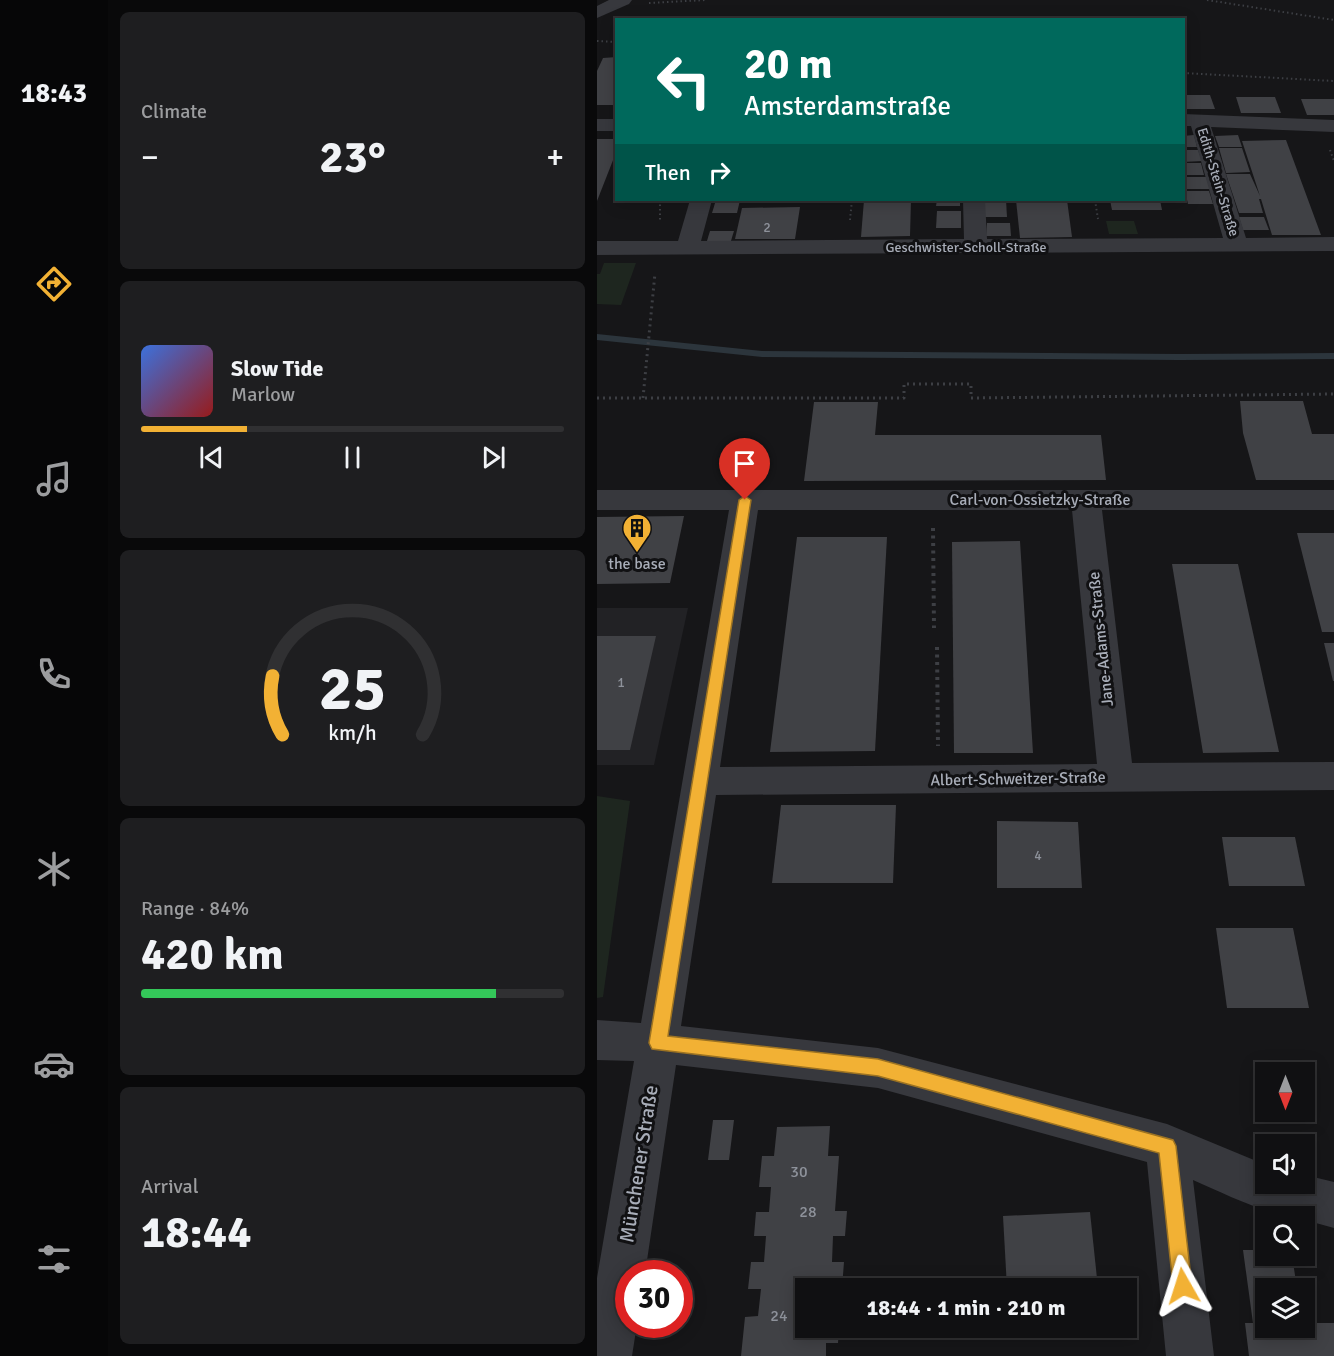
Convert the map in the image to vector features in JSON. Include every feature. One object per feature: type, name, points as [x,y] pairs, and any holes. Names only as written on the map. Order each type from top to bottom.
[{"type":"street","points":[[597,13],[623,0]]},
{"type":"street","points":[[1191,120],[1334,126]]},
{"type":"street","name":"Edith-Stein-Straße","points":[[1191,120],[1236,244]]},
{"type":"street","points":[[597,125],[615,125]]},
{"type":"street","points":[[687,248],[701,201]]},
{"type":"street","points":[[974,201],[976,247]]},
{"type":"street","name":"Geschwister-Scholl-Straße","points":[[597,248],[1334,244]]},
{"type":"street","name":"Carl-von-Ossietzky-Straße","points":[[597,500],[1334,500]]},
{"type":"street","name":"Münchener Straße","points":[[608,1356],[745,500]]},
{"type":"street","name":"Jane-Adams-Straße","points":[[1086,500],[1116,778]]},
{"type":"street","name":"Albert-Schweitzer-Straße","points":[[701,781],[1334,776]]},
{"type":"street","points":[[597,1040],[658,1043],[878,1068],[1167,1146],[1254,1184],[1334,1205]]},
{"type":"street","points":[[1167,1146],[1190,1356]]},
{"type":"path","points":[[641,3],[707,0]]},
{"type":"path","points":[[1207,0],[1334,20]]},
{"type":"path","points":[[597,41],[615,42]]},
{"type":"path","points":[[1185,74],[1334,81]]},
{"type":"path","points":[[643,398],[657,248]]},
{"type":"path","points":[[597,398],[904,398],[904,384],[971,384],[971,398],[1334,394]]},
{"type":"path","points":[[932,500],[934,628]]},
{"type":"path","points":[[937,647],[938,780]]},
{"type":"shaded area","points":[[1106,221],[1134,221],[1138,234],[1109,234]]},
{"type":"shaded area","points":[[604,263],[636,263],[621,305],[597,304],[597,274],[600,274]]},
{"type":"shaded area","points":[[597,608],[688,608],[654,765],[597,765]]},
{"type":"shaded area","points":[[597,796],[630,801],[603,997],[597,998]]},
{"type":"building","points":[[615,57],[615,105],[597,105],[597,71],[603,58]]},
{"type":"building","points":[[1185,95],[1210,95],[1215,109],[1185,109]]},
{"type":"building","points":[[1236,97],[1275,97],[1281,113],[1241,113]]},
{"type":"building","points":[[1301,99],[1334,99],[1334,115],[1307,115]]},
{"type":"building","points":[[1194,135],[1197,147],[1185,147],[1185,136]]},
{"type":"building","points":[[1238,135],[1242,147],[1219,147],[1215,136]]},
{"type":"building","points":[[597,139],[615,139],[615,155],[597,201]]},
{"type":"building","points":[[1286,140],[1321,235],[1272,235],[1261,199],[1259,199],[1263,213],[1239,213],[1226,174],[1250,174],[1260,196],[1242,141]]},
{"type":"building","points":[[1219,148],[1242,148],[1250,172],[1226,173]]},
{"type":"building","points":[[1185,150],[1198,150],[1202,161],[1185,162]]},
{"type":"building","points":[[1185,163],[1201,163],[1204,175],[1185,175]]},
{"type":"building","points":[[1185,177],[1206,177],[1210,189],[1186,189]]},
{"type":"building","points":[[1185,191],[1209,191],[1213,204],[1188,204]]},
{"type":"building","points":[[716,201],[740,201],[737,213],[712,213]]},
{"type":"building","points":[[864,201],[911,201],[910,236],[861,237]]},
{"type":"building","points":[[937,201],[960,201],[960,206],[936,206]]},
{"type":"building","points":[[981,201],[1006,201],[1007,217],[982,217]]},
{"type":"building","points":[[1016,201],[1067,201],[1072,237],[1020,238]]},
{"type":"building","points":[[1110,201],[1160,201],[1162,210],[1112,210]]},
{"type":"building","points":[[800,207],[795,239],[735,239],[742,208]]},
{"type":"building","points":[[937,211],[961,211],[961,228],[936,228]]},
{"type":"building","points":[[1239,217],[1264,217],[1269,230],[1243,230]]},
{"type":"building","points":[[987,223],[1010,223],[1011,236],[986,236]]},
{"type":"building","points":[[710,231],[734,231],[730,244],[706,244]]},
{"type":"building","points":[[1240,401],[1303,401],[1312,434],[1334,434],[1334,480],[1256,480],[1243,433]]},
{"type":"building","points":[[814,402],[878,402],[875,435],[1101,435],[1106,480],[804,481]]},
{"type":"building","name":"the base","points":[[684,516],[670,583],[597,584],[597,517]]},
{"type":"building","points":[[1297,533],[1334,533],[1334,632],[1322,632]]},
{"type":"building","points":[[797,537],[887,537],[875,751],[770,752]]},
{"type":"building","points":[[1020,541],[1033,753],[954,753],[952,542]]},
{"type":"building","points":[[1172,564],[1238,564],[1279,752],[1203,753]]},
{"type":"building","points":[[597,636],[656,636],[630,750],[597,750]]},
{"type":"building","points":[[1324,643],[1334,643],[1334,681],[1333,681]]},
{"type":"building","points":[[781,805],[896,805],[893,883],[772,883]]},
{"type":"building","points":[[997,821],[1078,822],[1082,888],[997,888]]},
{"type":"building","points":[[1222,837],[1295,837],[1305,886],[1229,886]]},
{"type":"building","points":[[1216,928],[1293,928],[1309,1008],[1227,1008]]},
{"type":"building","points":[[713,1120],[734,1120],[729,1160],[708,1160]]},
{"type":"building","points":[[830,1126],[828,1156],[839,1156],[835,1211],[847,1211],[845,1236],[833,1236],[832,1262],[844,1262],[843,1278],[795,1278],[795,1338],[838,1338],[838,1343],[826,1343],[826,1356],[741,1356],[745,1317],[758,1316],[761,1289],[748,1289],[751,1262],[764,1262],[766,1236],[754,1236],[756,1212],[769,1212],[771,1187],[759,1187],[762,1156],[774,1156],[777,1127]]},
{"type":"building","points":[[1090,1212],[1097,1278],[1006,1278],[1003,1216]]},
{"type":"building","points":[[1243,1250],[1255,1250],[1255,1266],[1294,1266],[1295,1278],[1255,1278],[1255,1338],[1315,1338],[1315,1323],[1334,1323],[1334,1356],[1249,1356],[1245,1323],[1253,1323]]},
{"type":"waterway","points":[[597,337],[762,354],[1334,356]]},
{"type":"place","name":"the base","points":[[637,554]]},
{"type":"route","points":[[745,500],[658,1043],[878,1068],[1167,1146],[1183,1286]]}]
